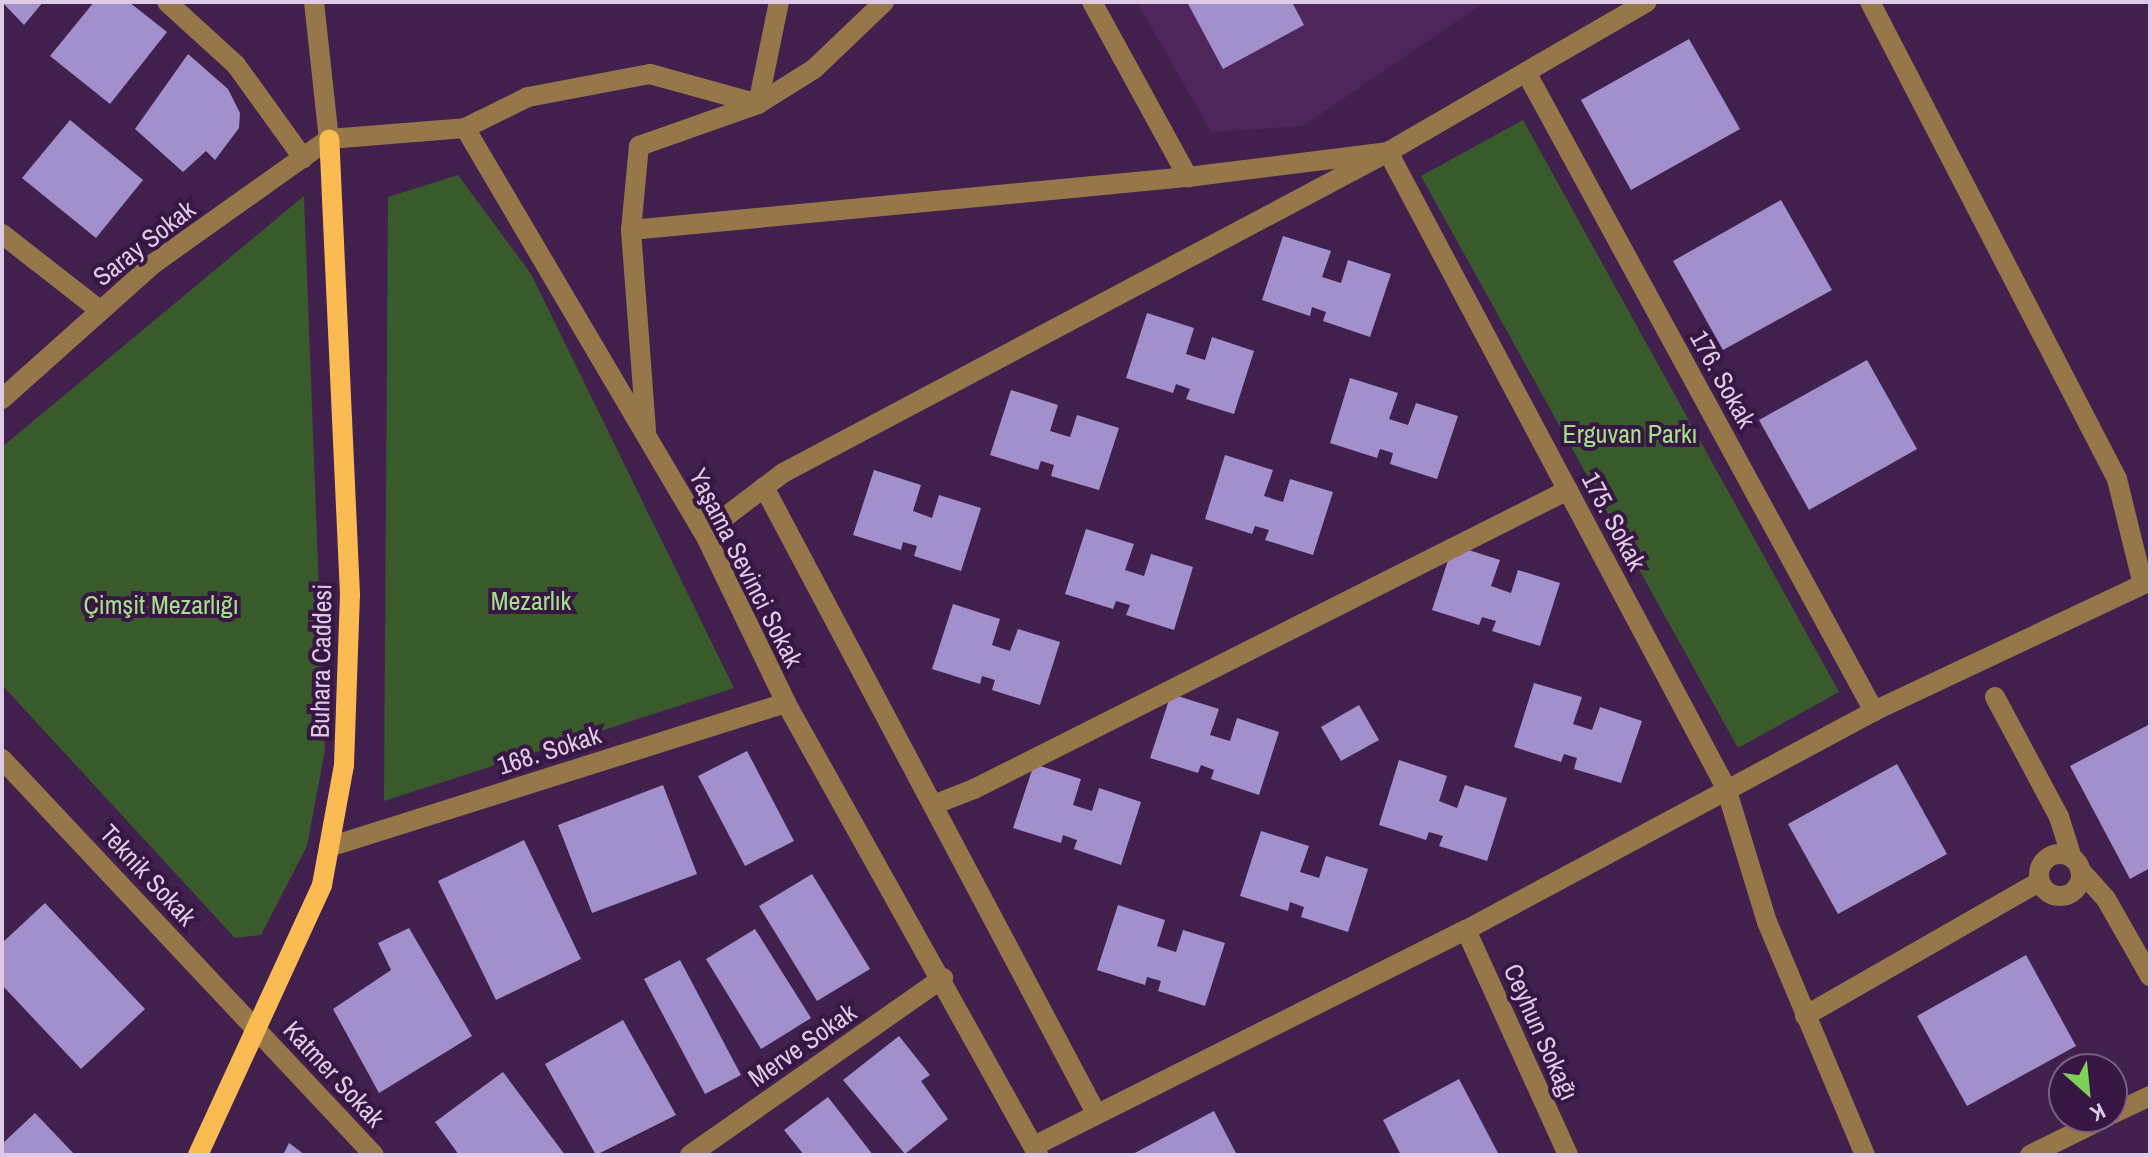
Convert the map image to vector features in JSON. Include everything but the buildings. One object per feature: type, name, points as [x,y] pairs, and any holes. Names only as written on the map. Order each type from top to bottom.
[{"type":"main road","name":"Buhara Caddesi","points":[[198,1155],[322,885],[344,765],[350,595],[329,139]]},
{"type":"street","points":[[167,2],[236,65],[303,158]]},
{"type":"street","points":[[314,2],[329,139],[465,128],[528,97],[650,74],[758,104]]},
{"type":"street","points":[[758,104],[779,2]]},
{"type":"street","points":[[646,434],[631,230],[639,146],[758,104],[814,69],[884,2]]},
{"type":"street","points":[[1092,2],[1188,177]]},
{"type":"street","points":[[704,533],[764,487],[1388,152],[1647,2]]},
{"type":"street","points":[[1036,1150],[1096,1113],[1466,930],[1874,711],[2146,581],[2117,479],[1870,2]]},
{"type":"street","name":"176. Sokak","points":[[1526,72],[1874,711]]},
{"type":"street","name":"Yaşama Sevinci Sokak","points":[[465,128],[704,533],[786,703],[943,978],[1036,1150]]},
{"type":"street","name":"Saray Sokak","points":[[2,399],[153,264],[329,139]]},
{"type":"street","points":[[631,230],[1188,177],[1388,152]]},
{"type":"street","name":"175. Sokak","points":[[1388,152],[1726,788],[1767,922],[1865,1155]]},
{"type":"street","points":[[2,234],[101,311]]},
{"type":"street","points":[[764,487],[1096,1113]]},
{"type":"street","points":[[933,805],[974,789],[1568,490]]},
{"type":"street","points":[[1995,697],[2059,817],[2076,864],[2078,886],[2066,896],[2050,894],[2039,882]]},
{"type":"street","name":"168. Sokak","points":[[329,847],[786,703]]},
{"type":"street","name":"Teknik Sokak","points":[[2,759],[257,1027]]},
{"type":"street","points":[[1805,1016],[2039,882],[2047,858],[2076,864],[2106,899],[2150,976]]},
{"type":"street","name":"Ceyhun Sokağı","points":[[1466,930],[1568,1155]]},
{"type":"street","name":"Merve Sokak","points":[[690,1155],[943,978]]},
{"type":"street","name":"Katmer Sokak","points":[[257,1027],[374,1155]]},
{"type":"street","points":[[2128,1107],[2150,1096]]},
{"type":"street","points":[[2040,1153],[2077,1133]]},
{"type":"shaded area","points":[[1137,2],[1485,2],[1303,126],[1211,132]]},
{"type":"green space","name":"Erguvan Parkı","points":[[1523,120],[1839,692],[1738,748],[1421,176]]},
{"type":"green space","name":"Mezarlık","points":[[458,175],[531,274],[734,688],[384,801],[388,197]]},
{"type":"green space","name":"Çimşit Mezarlığı","points":[[304,196],[325,750],[307,846],[261,935],[235,938],[2,685],[2,447]]}]
